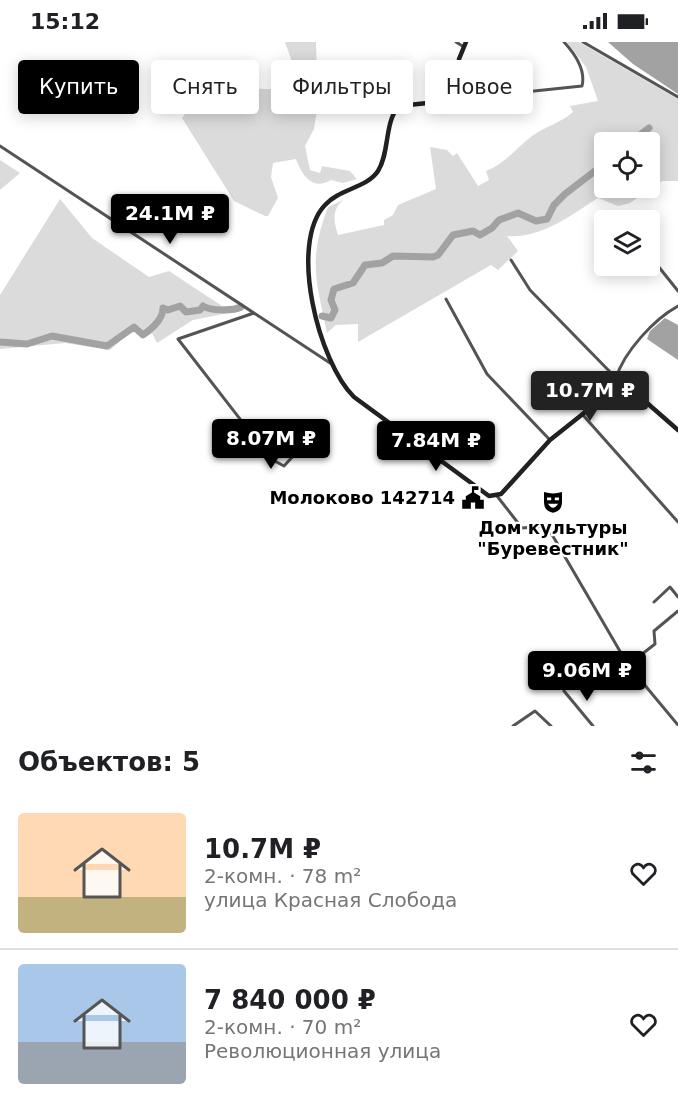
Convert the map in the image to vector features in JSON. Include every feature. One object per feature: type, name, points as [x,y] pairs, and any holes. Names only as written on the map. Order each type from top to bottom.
[{"type":"main road","points":[[459,60],[465,44]]},
{"type":"main road","points":[[396,114],[385,158],[375,175],[335,196],[318,214],[313,226],[309,249],[311,285],[330,363],[337,378],[354,397],[485,494],[498,496],[550,440],[618,386],[631,389],[678,430]]},
{"type":"street","points":[[456,42],[465,44]]},
{"type":"street","points":[[533,91],[582,86],[584,77],[578,62],[564,42]]},
{"type":"street","points":[[583,42],[678,97]]},
{"type":"street","points":[[0,146],[330,363]]},
{"type":"street","points":[[510,260],[530,290],[616,378],[618,386]]},
{"type":"street","points":[[660,268],[678,291]]},
{"type":"street","points":[[446,299],[487,374],[550,440]]},
{"type":"street","points":[[616,378],[628,354],[654,322],[678,306]]},
{"type":"street","points":[[254,313],[178,339],[271,459],[284,466],[296,453]]},
{"type":"street","points":[[582,414],[678,522]]},
{"type":"street","points":[[498,496],[522,528],[547,526],[628,665],[678,725]]},
{"type":"street","points":[[654,602],[670,587],[678,597]]},
{"type":"street","points":[[628,665],[655,644],[654,631],[678,610]]},
{"type":"street","points":[[564,691],[593,726]]},
{"type":"street","points":[[513,726],[535,711],[551,726]]},
{"type":"shaded area","points":[[285,42],[316,42],[317,60],[291,59]]},
{"type":"shaded area","points":[[567,42],[579,42],[678,99],[678,181],[660,182],[660,132],[594,132],[594,198],[598,198],[544,230],[520,236],[507,236],[518,251],[498,270],[491,265],[358,342],[358,324],[336,325],[327,333],[317,284],[316,256],[328,207],[345,199],[338,206],[335,215],[338,235],[384,225],[384,220],[393,215],[398,205],[436,189],[430,147],[447,150],[453,156],[457,153],[478,186],[489,180],[486,171],[505,160],[532,136],[573,112],[570,106],[598,101],[586,67]]},
{"type":"shaded area","points":[[608,42],[678,42],[678,94],[633,64]]},
{"type":"shaded area","points":[[259,89],[271,89],[271,114],[316,114],[314,129],[305,146],[310,170],[320,173],[322,166],[350,171],[357,179],[343,183],[331,180],[318,184],[305,176],[296,159],[273,163],[271,177],[278,198],[268,216],[265,216],[234,201],[182,118],[185,114],[259,114]]},
{"type":"shaded area","points":[[0,160],[20,173],[0,190]]},
{"type":"shaded area","points":[[598,198],[637,198],[630,203],[618,206]]},
{"type":"shaded area","points":[[60,199],[92,238],[149,277],[169,271],[222,306],[243,310],[193,320],[157,343],[152,333],[142,338],[134,329],[110,350],[65,343],[0,349],[0,295]]},
{"type":"shaded area","points":[[665,318],[678,325],[678,360],[647,339],[650,331]]},
{"type":"shaded area","points":[[482,421],[493,430],[473,453],[462,444]]},
{"type":"waterway","points":[[644,132],[649,128]]},
{"type":"waterway","points":[[322,316],[331,318],[335,310],[331,300],[334,289],[353,283],[365,265],[382,263],[393,256],[433,257],[438,255],[453,235],[473,231],[480,235],[492,228],[499,220],[518,213],[536,221],[547,219],[554,205],[594,172]]},
{"type":"waterway","points":[[0,342],[27,344],[52,336],[107,346],[134,327],[143,335],[157,323],[163,308],[168,310],[180,306],[186,312],[200,310],[203,306],[222,310],[241,307]]},
{"type":"place","name":"Молоково 142714","points":[[473,498]]},
{"type":"place","name":"Дом культуры \"Буревестник\"","points":[[553,502]]}]
